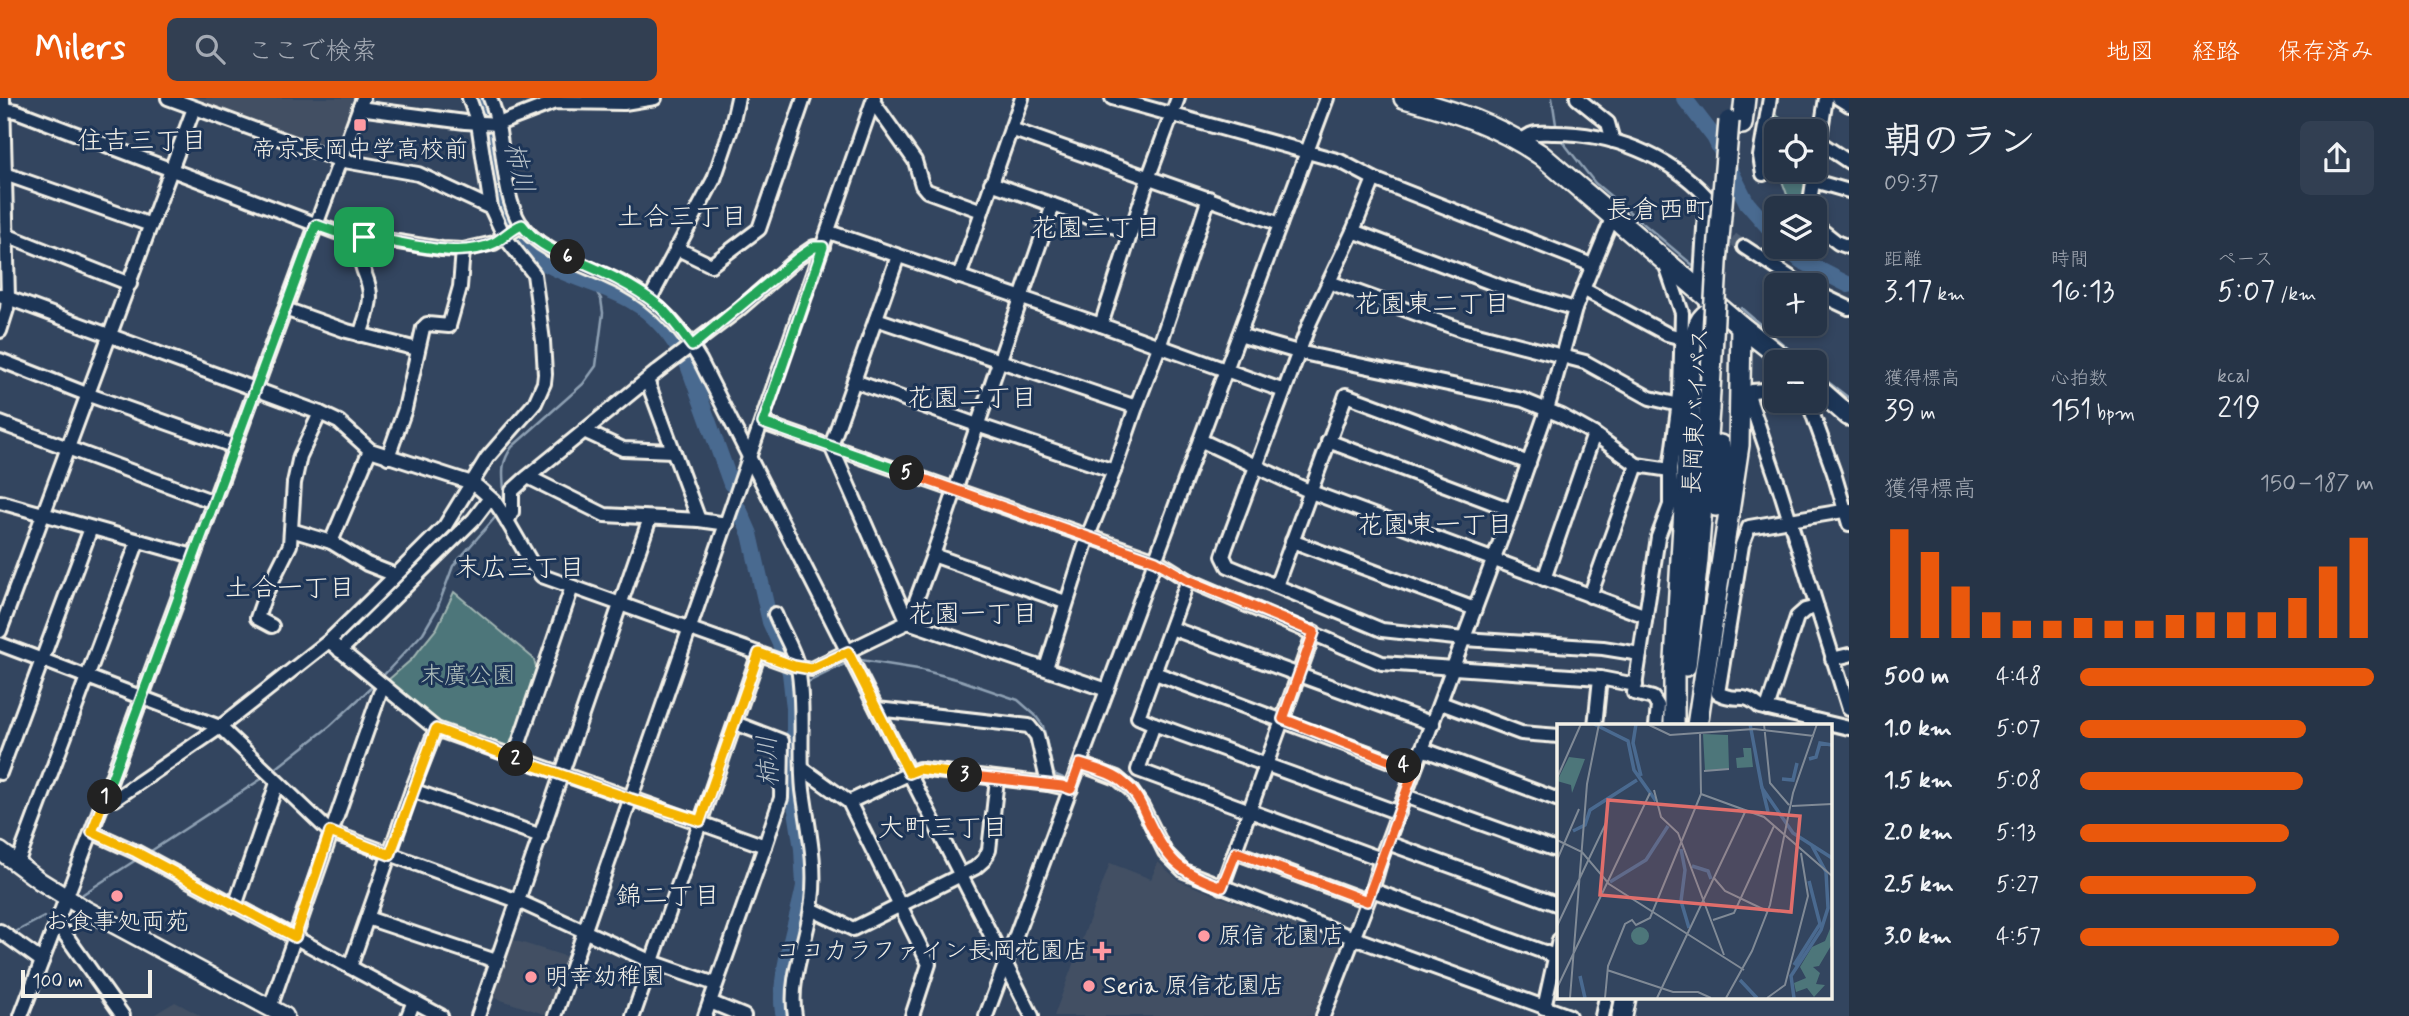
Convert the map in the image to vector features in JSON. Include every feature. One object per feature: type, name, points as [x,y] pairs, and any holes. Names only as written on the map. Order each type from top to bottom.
[{"type":"highway","points":[[1404,98],[1476,119],[1522,142],[1559,169],[1772,350]]},
{"type":"highway","name":"長岡東バイパス","points":[[1676,724],[1696,584],[1734,198],[1736,122],[1732,98]]},
{"type":"highway","name":"長岡東バイパス","points":[[1736,122],[1745,98]]},
{"type":"highway","points":[[1676,724],[1674,677],[1690,381],[1690,282]]},
{"type":"highway","points":[[1690,381],[1698,324],[1712,312],[1736,322]]},
{"type":"highway","points":[[1697,724],[1739,445],[1741,380],[1736,322]]},
{"type":"highway","points":[[1741,380],[1744,366],[1751,357],[1764,355]]},
{"type":"highway","points":[[1827,397],[1849,416]]},
{"type":"highway","name":"長岡東バイパス","points":[[1689,724],[1714,526],[1715,409]]},
{"type":"highway","points":[[1622,1016],[1626,998]]},
{"type":"highway","points":[[1635,1016],[1640,998]]},
{"type":"main road","points":[[0,850],[66,898],[285,1016]]},
{"type":"street","points":[[2,105],[17,98]]},
{"type":"street","points":[[104,799],[115,799],[220,727],[329,641],[445,526],[495,448],[535,403],[544,383],[543,341],[534,274],[512,231],[491,208],[418,174],[339,160],[168,98]]},
{"type":"street","points":[[469,98],[478,123],[491,208]]},
{"type":"street","points":[[490,98],[499,124],[512,231]]},
{"type":"street","points":[[21,1016],[92,832],[361,103],[478,123],[499,124],[554,100],[624,103],[655,98]]},
{"type":"street","points":[[650,299],[714,179],[738,98]]},
{"type":"street","points":[[676,248],[711,265],[759,229],[804,98]]},
{"type":"street","points":[[959,277],[1022,98]]},
{"type":"street","points":[[1112,98],[1340,161],[1374,179],[1592,265]]},
{"type":"street","points":[[1101,325],[1130,232],[1178,98]]},
{"type":"street","points":[[986,1016],[1327,98]]},
{"type":"street","points":[[1577,98],[1608,123],[1614,141]]},
{"type":"street","points":[[1763,174],[1760,156],[1770,98]]},
{"type":"street","points":[[1823,119],[1826,98]]},
{"type":"street","points":[[1839,98],[1849,105]]},
{"type":"street","points":[[874,101],[915,161],[922,185],[927,191],[982,211]]},
{"type":"street","points":[[555,1016],[874,101]]},
{"type":"street","points":[[2,105],[336,232],[463,250],[494,243],[512,231]]},
{"type":"street","points":[[0,331],[7,309],[4,296],[6,235],[2,105]]},
{"type":"street","points":[[0,631],[194,108]]},
{"type":"street","points":[[1010,129],[1280,224]]},
{"type":"street","points":[[1522,142],[1531,133],[1557,133],[1614,141],[1673,167],[1693,182],[1706,196],[1710,224],[1701,277],[1690,282]]},
{"type":"street","points":[[1827,147],[1849,162]]},
{"type":"street","points":[[5,174],[151,225]]},
{"type":"street","points":[[1374,179],[1298,352],[1223,556],[1228,566],[1382,630],[1464,639],[1567,645],[1640,654]]},
{"type":"street","points":[[1818,182],[1849,191]]},
{"type":"street","points":[[991,183],[1130,232]]},
{"type":"street","points":[[1046,668],[1065,602],[1159,347],[1209,198]]},
{"type":"street","points":[[4,296],[320,413],[339,422],[370,450],[472,483],[493,500],[542,576],[791,665],[811,669],[908,622],[1053,205]]},
{"type":"street","points":[[1323,1016],[1512,510],[1548,410],[1575,309],[1613,216]]},
{"type":"street","points":[[512,231],[533,238],[546,247],[615,279],[650,299],[667,314],[685,351],[750,457],[1032,1016]]},
{"type":"street","points":[[829,232],[1284,391]]},
{"type":"street","points":[[1353,232],[1502,287],[1575,309]]},
{"type":"street","points":[[1827,234],[1849,247]]},
{"type":"street","points":[[6,235],[130,284]]},
{"type":"street","points":[[360,335],[370,294],[360,262],[364,237]]},
{"type":"street","points":[[505,518],[512,512],[512,491],[528,477],[798,258],[814,247],[823,247]]},
{"type":"street","points":[[1744,247],[1784,273]]},
{"type":"street","points":[[388,457],[405,409],[423,328],[427,324],[449,326],[460,287],[463,250]]},
{"type":"street","points":[[898,256],[831,446],[908,622],[1107,690]]},
{"type":"street","points":[[1657,724],[1658,706],[1653,698],[1634,693],[1658,537],[1670,505],[1670,470],[1679,405],[1682,338],[1679,300],[1663,259]]},
{"type":"street","points":[[1329,282],[1462,330],[1585,362],[1650,398],[1679,405]]},
{"type":"street","points":[[1583,289],[1667,334],[1682,338]]},
{"type":"street","points":[[1827,298],[1849,308]]},
{"type":"street","points":[[285,309],[360,335],[417,349]]},
{"type":"street","points":[[876,319],[1136,407]]},
{"type":"street","points":[[1239,335],[1298,352],[1503,394],[1548,410],[1594,434],[1637,466],[1670,470]]},
{"type":"street","points":[[0,360],[233,446]]},
{"type":"street","points":[[647,380],[699,520]]},
{"type":"street","points":[[854,381],[1114,471]]},
{"type":"street","points":[[1764,390],[1752,391],[1749,397],[1849,709]]},
{"type":"street","points":[[1276,586],[1346,395],[1529,463]]},
{"type":"street","points":[[272,626],[257,618],[265,595],[290,545],[294,483],[300,456],[320,413]]},
{"type":"street","points":[[1812,413],[1847,511],[1849,524]]},
{"type":"street","points":[[0,423],[214,502]]},
{"type":"street","points":[[763,423],[1156,561],[1188,580],[1382,663],[1600,678],[1636,685]]},
{"type":"street","points":[[584,431],[623,449],[673,451]]},
{"type":"street","points":[[1544,579],[1594,434]]},
{"type":"street","points":[[1200,440],[1311,492],[1646,616]]},
{"type":"street","points":[[1328,441],[1512,510]]},
{"type":"street","points":[[331,542],[370,450]]},
{"type":"street","points":[[1590,596],[1637,466]]},
{"type":"street","points":[[528,477],[605,514],[727,524]]},
{"type":"street","points":[[340,651],[493,500]]},
{"type":"street","points":[[0,502],[193,556]]},
{"type":"street","points":[[1832,724],[1760,708],[1754,700],[1744,697],[1727,698],[1718,693],[1742,545],[1749,527],[1847,511]]},
{"type":"street","points":[[478,1016],[650,518]]},
{"type":"street","points":[[0,773],[91,528]]},
{"type":"street","points":[[291,530],[331,542],[367,564],[395,575]]},
{"type":"street","points":[[17,864],[138,541]]},
{"type":"street","points":[[1292,541],[1475,609]]},
{"type":"street","points":[[933,555],[1065,602]]},
{"type":"street","points":[[1188,580],[1138,718],[1399,813]]},
{"type":"street","points":[[514,758],[572,587]]},
{"type":"street","points":[[1767,709],[1797,617],[1805,610],[1816,607]]},
{"type":"street","points":[[775,614],[791,665],[803,735],[803,787],[814,861],[811,909],[794,995],[795,1016]]},
{"type":"street","points":[[1171,628],[1433,724]]},
{"type":"street","points":[[1222,887],[1314,632]]},
{"type":"street","points":[[329,641],[436,729],[765,846]]},
{"type":"street","points":[[0,643],[220,727],[330,832],[518,901],[652,962],[715,984]]},
{"type":"street","points":[[633,1016],[759,653]]},
{"type":"street","points":[[1832,659],[1849,654]]},
{"type":"street","points":[[1155,673],[1414,770]]},
{"type":"street","points":[[1595,724],[1600,678]]},
{"type":"street","points":[[270,1008],[330,832],[384,686]]},
{"type":"street","points":[[1441,703],[1521,733],[1557,736]]},
{"type":"street","points":[[877,709],[1030,726],[1039,743],[1048,784]]},
{"type":"street","points":[[705,1016],[781,798],[782,741],[735,723]]},
{"type":"street","points":[[1154,724],[1139,770],[1381,859]]},
{"type":"street","points":[[350,967],[436,729]]},
{"type":"street","points":[[1422,749],[1557,799]]},
{"type":"street","points":[[1080,764],[1125,783],[1136,795],[1158,840],[1174,863],[1200,879],[1569,1016]]},
{"type":"street","points":[[803,769],[849,802],[929,964],[912,1016]]},
{"type":"street","points":[[849,802],[919,769],[1071,789]]},
{"type":"street","points":[[235,906],[271,777]]},
{"type":"street","points":[[811,909],[853,929],[980,864],[989,850],[997,779]]},
{"type":"street","points":[[412,790],[541,836]]},
{"type":"street","points":[[1405,796],[1557,850]]},
{"type":"street","points":[[92,832],[142,855],[441,1016]]},
{"type":"street","points":[[1388,843],[1557,904]]},
{"type":"street","points":[[1236,852],[1555,956]]},
{"type":"street","points":[[367,918],[496,961]]},
{"type":"street","points":[[57,923],[122,1016]]},
{"type":"street","points":[[0,930],[42,961]]},
{"type":"street","points":[[1544,1007],[1557,948]]},
{"type":"street","points":[[1602,1016],[1606,998]]},
{"type":"street","points":[[408,1016],[414,1001]]},
{"type":"street","points":[[709,1002],[744,1016]]},
{"type":"shaded area","points":[[192,98],[353,98],[338,141],[319,145]]},
{"type":"shaded area","points":[[1158,862],[1179,881],[1342,943],[1315,1016],[1054,1016],[1110,863],[1151,879]]},
{"type":"shaded area","name":"明幸幼稚園","points":[[513,940],[568,957],[550,1016],[492,997]]},
{"type":"shaded area","points":[[175,1002],[201,1016],[152,1016]]},
{"type":"green space","points":[[1782,182],[1809,182],[1807,196],[1788,196]]},
{"type":"green space","name":"末廣公園","points":[[454,592],[533,658],[538,672],[509,748],[439,724],[387,681],[412,659],[437,628]]},
{"type":"waterway","name":"柿川","points":[[478,98],[500,206],[515,237],[527,250],[554,268],[632,301],[649,313],[664,329],[688,365],[731,484]]},
{"type":"waterway","points":[[1552,98],[1557,131]]},
{"type":"waterway","points":[[1684,98],[1714,137],[1747,203],[1764,222]]},
{"type":"waterway","points":[[1559,137],[1595,183],[1695,267]]},
{"type":"waterway","points":[[1799,259],[1849,285]]},
{"type":"waterway","points":[[503,504],[504,462],[512,447],[583,384],[596,366],[603,313],[601,299],[593,286]]},
{"type":"waterway","points":[[1741,308],[1790,350]]},
{"type":"waterway","points":[[1827,381],[1849,398]]},
{"type":"waterway","name":"柿川","points":[[739,509],[750,534],[770,622],[790,673],[794,708],[794,797],[802,849],[804,886],[782,987],[784,1016]]},
{"type":"waterway","points":[[380,679],[423,633],[437,609],[453,566],[499,513]]},
{"type":"waterway","points":[[861,660],[918,669],[1018,700],[1043,726],[1054,774],[1063,778]]},
{"type":"waterway","points":[[806,683],[847,663]]},
{"type":"waterway","points":[[274,770],[330,726],[375,684]]},
{"type":"waterway","points":[[148,853],[266,776]]},
{"type":"waterway","points":[[83,894],[139,858]]},
{"type":"waterway","points":[[15,932],[44,917]]},
{"type":"tunnel","points":[[1718,228],[1744,247]]},
{"type":"place","name":"帝京長岡中学高校前","points":[[360,125]]},
{"type":"place","name":"お食事処両苑","points":[[117,896]]},
{"type":"place","name":"原信 花園店","points":[[1204,936]]},
{"type":"place","name":"ココカラファイン長岡花園店","points":[[1102,951]]},
{"type":"place","name":"明幸幼稚園","points":[[531,977]]},
{"type":"place","name":"Seria 原信花園店","points":[[1089,986]]},
{"type":"district","name":"住吉三丁目","points":[[142,142]]},
{"type":"district","name":"長倉西町","points":[[1658,211]]},
{"type":"district","name":"土合三丁目","points":[[682,218]]},
{"type":"district","name":"花園三丁目","points":[[1096,229]]},
{"type":"district","name":"花園東二丁目","points":[[1432,305]]},
{"type":"district","name":"花園二丁目","points":[[972,399]]},
{"type":"district","name":"花園東一丁目","points":[[1435,526]]},
{"type":"district","name":"末広三丁目","points":[[520,569]]},
{"type":"district","name":"土合一丁目","points":[[290,589]]},
{"type":"district","name":"花園一丁目","points":[[973,615]]},
{"type":"district","name":"大町三丁目","points":[[943,829]]},
{"type":"district","name":"錦二丁目","points":[[668,897]]},
{"type":"route","points":[[316,225],[364,237],[463,250],[494,243],[522,225],[533,238],[546,247],[627,285],[650,299],[667,314],[692,346],[798,258],[814,247],[823,247],[763,423],[1156,561],[1188,580],[1314,632],[1283,719],[1414,770],[1367,901],[1236,852],[1222,887],[1200,879],[1184,871],[1165,852],[1136,795],[1125,783],[1080,764],[1071,789],[919,769],[909,773],[848,652],[811,669],[794,666],[759,653],[700,821],[436,729],[390,855],[330,832],[295,937],[136,852],[92,832],[316,225]]}]
